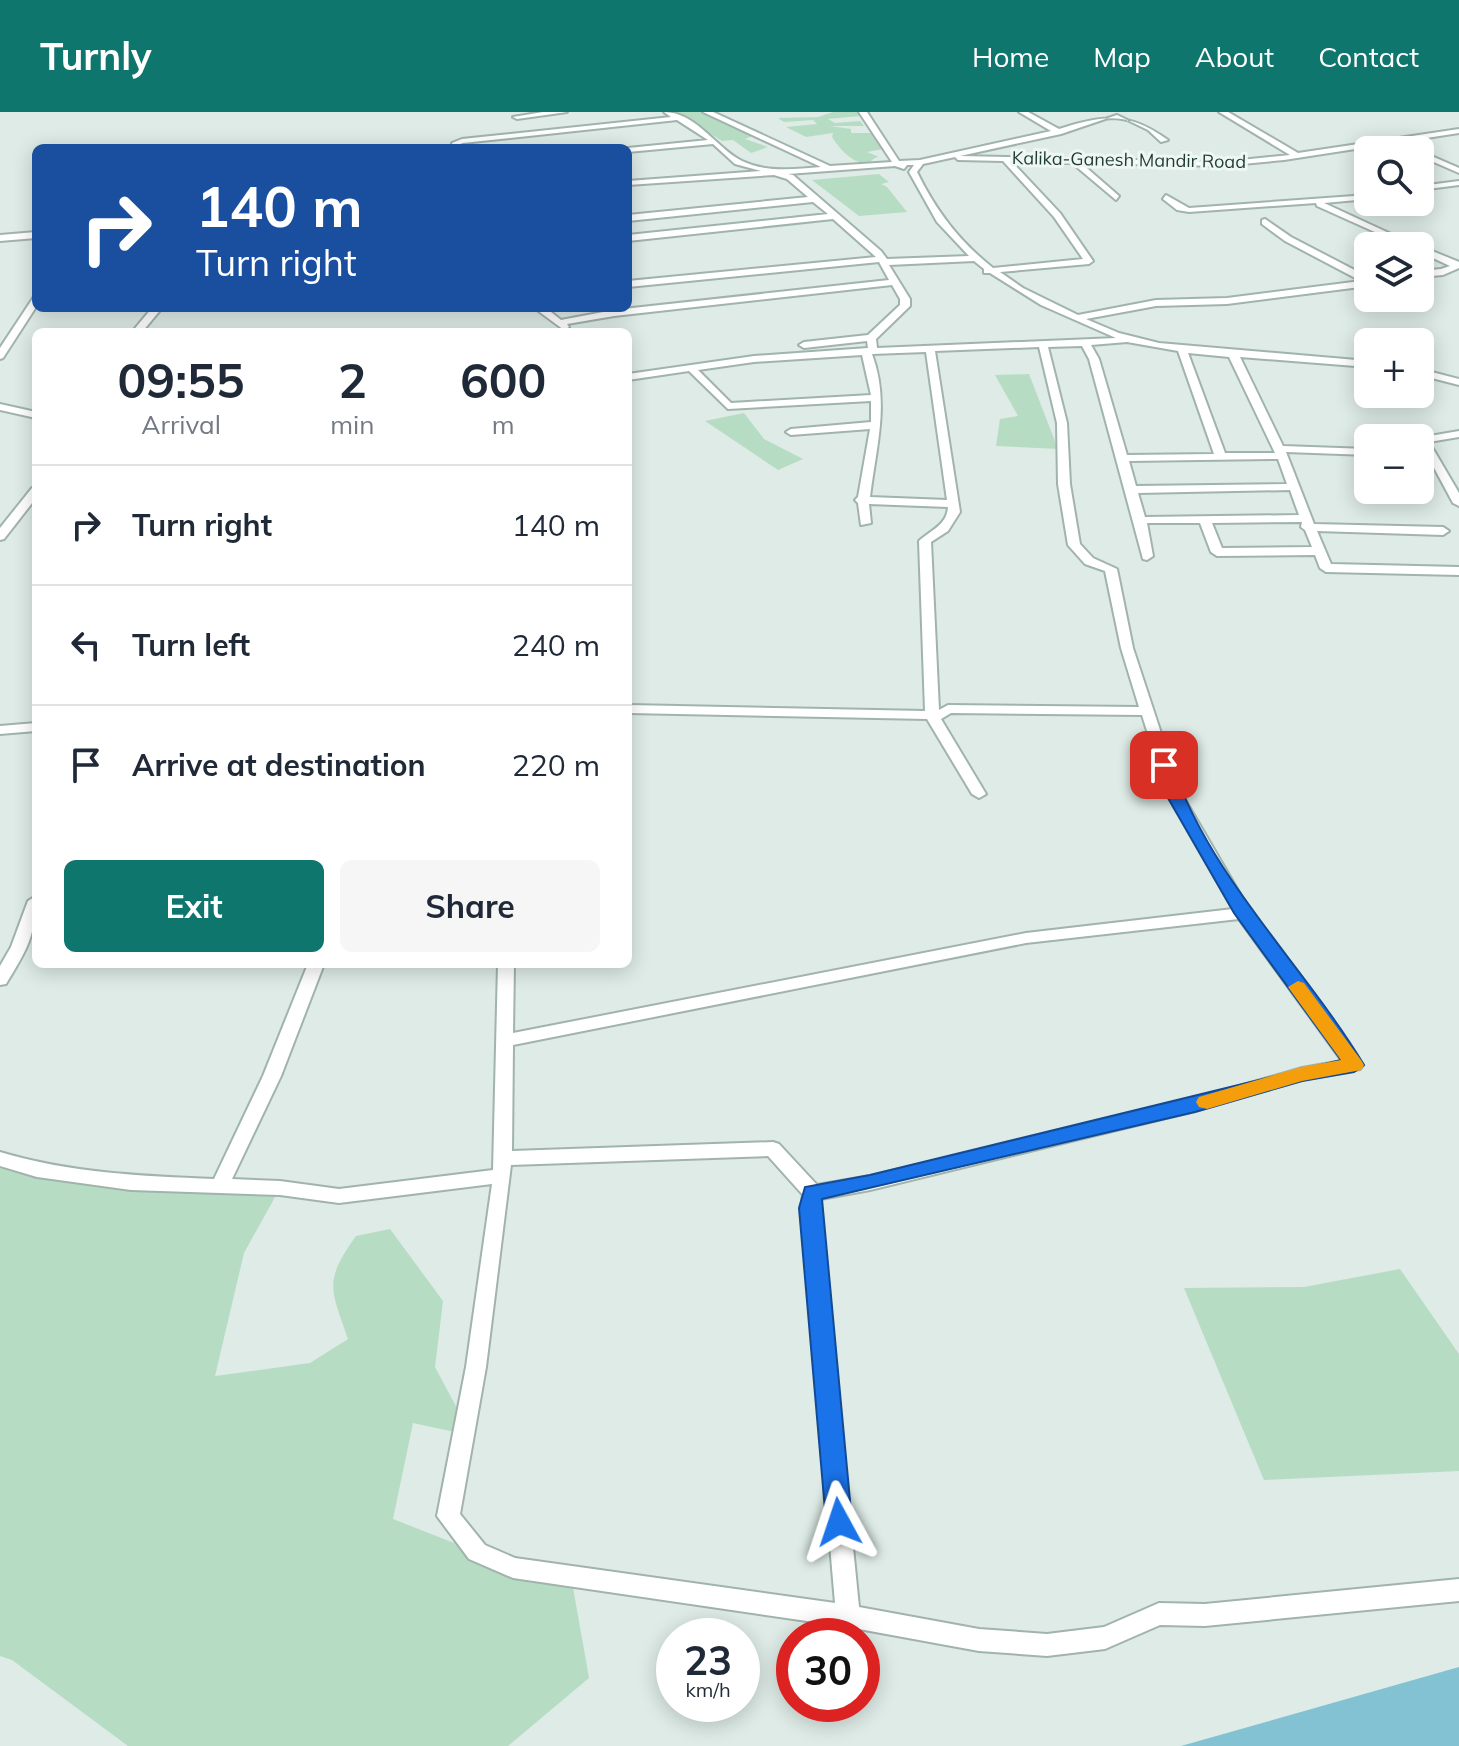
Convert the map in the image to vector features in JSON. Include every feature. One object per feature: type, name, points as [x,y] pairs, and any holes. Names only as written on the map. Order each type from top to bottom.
[{"type":"street","points":[[517,117],[563,112]]},
{"type":"street","points":[[668,112],[715,142],[738,162],[773,173]]},
{"type":"street","points":[[707,112],[832,168]]},
{"type":"street","points":[[863,112],[897,164],[913,172],[944,227],[973,259],[987,271],[1077,318],[1133,340],[1354,363]]},
{"type":"street","points":[[1023,112],[1058,132]]},
{"type":"street","points":[[632,183],[792,174],[920,162],[1058,132],[1117,112],[1153,130],[1164,140]]},
{"type":"street","points":[[1223,112],[1297,156]]},
{"type":"street","points":[[456,144],[679,118]]},
{"type":"street","name":"Kalika-Ganesh Mandir Road","points":[[1428,136],[1459,131]]},
{"type":"street","points":[[632,150],[715,142]]},
{"type":"street","name":"Kalika-Ganesh Mandir Road","points":[[940,158],[1221,164],[1354,147]]},
{"type":"street","points":[[987,271],[1089,261],[1057,215],[1005,159]]},
{"type":"street","points":[[1434,159],[1459,171]]},
{"type":"street","points":[[1074,161],[1116,198]]},
{"type":"street","points":[[738,162],[738,175]]},
{"type":"street","points":[[913,172],[920,162]]},
{"type":"street","points":[[632,373],[871,338],[905,306],[885,260],[814,199],[792,174]]},
{"type":"street","points":[[1434,186],[1459,183]]},
{"type":"street","points":[[1166,197],[1183,210],[1354,199]]},
{"type":"street","points":[[632,218],[814,199]]},
{"type":"street","points":[[1318,203],[1382,232]]},
{"type":"street","points":[[632,238],[833,216]]},
{"type":"street","points":[[1265,222],[1288,239],[1354,274]]},
{"type":"street","points":[[0,238],[32,235]]},
{"type":"street","points":[[1434,255],[1458,266]]},
{"type":"street","points":[[632,284],[885,260],[973,259]]},
{"type":"street","points":[[1434,273],[1458,266]]},
{"type":"street","points":[[558,323],[698,303],[896,282]]},
{"type":"street","points":[[1077,318],[1156,303],[1227,301],[1354,284]]},
{"type":"street","points":[[698,303],[710,314]]},
{"type":"street","points":[[0,356],[32,306]]},
{"type":"street","points":[[140,328],[154,312]]},
{"type":"street","points":[[545,312],[564,328]]},
{"type":"street","points":[[1098,342],[1107,332]]},
{"type":"street","points":[[865,523],[861,500],[877,398],[871,338]]},
{"type":"street","points":[[632,373],[754,359],[870,351],[1133,340]]},
{"type":"street","points":[[1085,343],[1094,359],[1123,458],[1147,556]]},
{"type":"street","points":[[813,1193],[870,1183],[1195,1105],[1302,1074],[1354,1065],[1243,913],[1173,791],[1127,648],[1111,569],[1089,561],[1074,545],[1064,484],[1062,423],[1043,345]]},
{"type":"street","points":[[1181,347],[1220,455]]},
{"type":"street","points":[[930,349],[954,512],[944,529],[925,541],[932,715],[979,794]]},
{"type":"street","points":[[1232,352],[1280,452],[1291,487],[1326,568],[1459,571]]},
{"type":"street","points":[[691,368],[728,406],[877,398]]},
{"type":"street","points":[[1434,376],[1459,382]]},
{"type":"street","points":[[0,407],[32,414]]},
{"type":"street","points":[[791,432],[875,425]]},
{"type":"street","points":[[1434,438],[1459,434]]},
{"type":"street","points":[[1443,436],[1459,447]]},
{"type":"street","points":[[1123,458],[1354,452]]},
{"type":"street","points":[[1434,461],[1458,499]]},
{"type":"street","points":[[1130,490],[1291,487]]},
{"type":"street","points":[[0,536],[32,495]]},
{"type":"street","points":[[861,500],[953,504]]},
{"type":"street","points":[[1140,520],[1305,522],[1443,531]]},
{"type":"street","points":[[1205,520],[1217,552],[1318,551]]},
{"type":"street","points":[[632,709],[932,715],[941,715],[948,709],[1146,711]]},
{"type":"street","points":[[0,730],[32,727]]},
{"type":"street","points":[[0,980],[19,947],[32,912]]},
{"type":"street","points":[[504,1041],[1026,938],[1243,913]]},
{"type":"street","points":[[219,1187],[272,1076],[314,968]]},
{"type":"street","points":[[506,968],[503,1167],[476,1367],[448,1516],[477,1552],[513,1568],[848,1616],[979,1640],[1047,1645],[1105,1638],[1159,1614],[1205,1615],[1459,1590]]},
{"type":"street","points":[[0,1159],[37,1170],[131,1183],[280,1188],[313,1196],[339,1196],[503,1167],[773,1149],[813,1193]]},
{"type":"street","points":[[813,1193],[810,1208],[848,1616]]},
{"type":"green space","points":[[675,112],[705,112],[753,136],[745,139],[768,147],[751,153],[733,140],[722,141]]},
{"type":"green space","points":[[833,112],[858,112],[860,116],[828,119],[835,123],[860,121],[864,126],[830,126],[851,129],[851,133],[872,133],[883,149],[867,152],[879,157],[865,163],[859,162],[843,151],[832,137],[833,133],[806,137],[786,127],[817,124],[813,120],[784,122],[778,118],[818,117]]},
{"type":"green space","points":[[879,174],[889,182],[881,184],[907,212],[859,216],[812,180]]},
{"type":"green space","points":[[1029,374],[1058,449],[996,446],[1000,419],[1018,416],[995,375]]},
{"type":"green space","points":[[744,413],[764,439],[803,459],[778,470],[705,421]]},
{"type":"green space","points":[[0,1159],[37,1170],[280,1188],[244,1253],[215,1376],[310,1363],[348,1339],[334,1297],[334,1276],[338,1264],[356,1236],[390,1229],[443,1301],[435,1367],[459,1412],[464,1434],[413,1423],[393,1519],[477,1552],[571,1576],[589,1678],[508,1746],[128,1746],[12,1660],[0,1656]]},
{"type":"green space","points":[[1400,1269],[1459,1354],[1459,1471],[1264,1480],[1184,1288],[1304,1287]]},
{"type":"water","points":[[1459,1667],[1459,1746],[1181,1746]]},
{"type":"slow traffic","points":[[1207,1102],[1302,1074],[1354,1065],[1298,987]]},
{"type":"route","points":[[839,1522],[810,1208],[813,1193],[870,1183],[1195,1105],[1302,1074],[1354,1065],[1243,913],[1173,791],[1164,765]]}]
